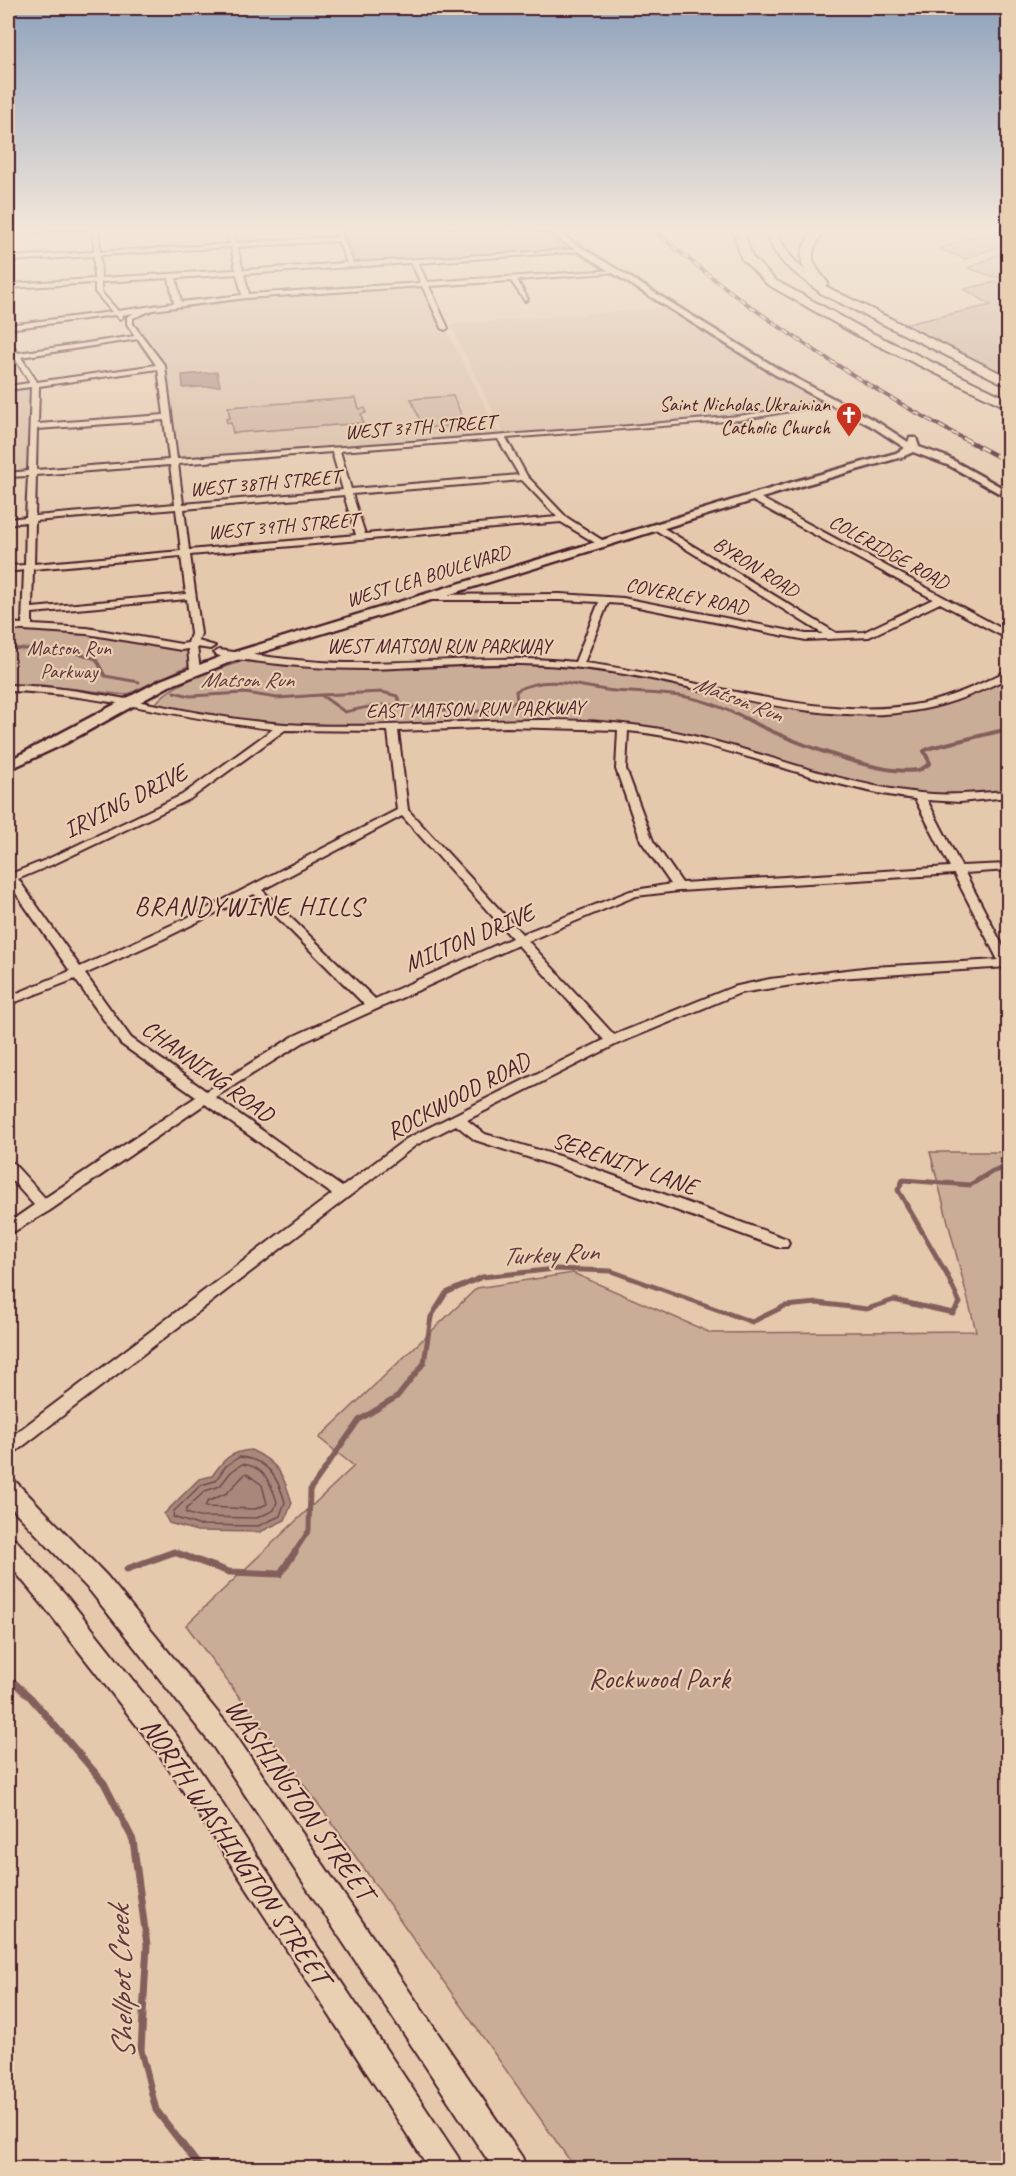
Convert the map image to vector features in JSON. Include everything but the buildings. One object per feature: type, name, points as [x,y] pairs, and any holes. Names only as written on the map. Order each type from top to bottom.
[{"type":"highway","points":[[857,330],[1008,404]]},
{"type":"highway","points":[[899,330],[1008,382]]},
{"type":"main road","name":"WASHINGTON STREET","points":[[8,1489],[99,1584],[223,1739],[443,2064],[511,2169]]},
{"type":"main road","name":"NORTH WASHINGTON STREET","points":[[8,1547],[60,1606],[168,1745],[447,2169]]},
{"type":"street","points":[[134,330],[161,366],[196,634],[192,646],[195,670]]},
{"type":"street","points":[[706,330],[735,348],[912,446]]},
{"type":"street","points":[[11,356],[139,337]]},
{"type":"street","points":[[8,342],[11,356],[35,384],[27,627]]},
{"type":"street","points":[[8,388],[161,366]]},
{"type":"street","name":"WEST 37TH STREET","points":[[8,475],[740,418],[833,403]]},
{"type":"street","points":[[33,427],[168,417]]},
{"type":"street","points":[[876,425],[893,437],[952,464],[1008,495]]},
{"type":"street","points":[[501,437],[525,477],[562,519],[602,544]]},
{"type":"street","points":[[893,437],[890,455],[920,454],[936,457]]},
{"type":"street","name":"WEST LEA BOULEVARD","points":[[8,766],[61,740],[128,702],[228,655],[876,461],[912,446],[925,447],[952,464]]},
{"type":"street","points":[[335,449],[361,537]]},
{"type":"street","name":"WEST 38TH STREET","points":[[8,521],[525,477]]},
{"type":"street","name":"COLERIDGE ROAD","points":[[754,498],[1008,636]]},
{"type":"street","name":"WEST 39TH STREET","points":[[8,569],[562,519]]},
{"type":"street","name":"BYRON ROAD","points":[[657,527],[836,637]]},
{"type":"street","points":[[28,611],[190,596]]},
{"type":"street","name":"COVERLEY ROAD","points":[[421,598],[560,597],[604,600],[704,616],[806,637],[866,635],[939,600]]},
{"type":"street","points":[[578,666],[604,600]]},
{"type":"street","points":[[8,626],[87,631],[181,647],[210,646]]},
{"type":"street","points":[[196,634],[210,646],[228,655]]},
{"type":"street","name":"WEST MATSON RUN PARKWAY","points":[[228,655],[345,666],[519,661],[578,666],[649,676],[767,702],[813,708],[861,710],[907,708],[945,701],[995,682],[1008,674]]},
{"type":"street","name":"EAST MATSON RUN PARKWAY","points":[[8,688],[61,690],[226,721],[283,727],[393,729],[542,722],[623,727],[699,740],[850,785],[920,798],[976,798],[1008,794]]},
{"type":"street","name":"IRVING DRIVE","points":[[9,877],[52,861],[186,797],[283,727]]},
{"type":"street","points":[[623,727],[621,769],[646,841],[679,887]]},
{"type":"street","points":[[393,729],[403,811],[612,1041]]},
{"type":"street","points":[[920,798],[956,871],[1007,963]]},
{"type":"street","points":[[8,1001],[79,975],[255,889],[403,811]]},
{"type":"street","name":"MILTON DRIVE","points":[[8,1230],[273,1053],[372,1004],[634,893],[679,887],[1008,867]]},
{"type":"street","name":"CHANNING ROAD","points":[[9,877],[126,1041],[341,1193]]},
{"type":"street","points":[[255,889],[372,1004]]},
{"type":"street","name":"ROCKWOOD ROAD","points":[[8,1448],[411,1142],[612,1041],[728,994],[759,985],[798,979],[1007,963]]},
{"type":"street","name":"SERENITY LANE","points":[[457,1119],[480,1137],[557,1161],[782,1243]]},
{"type":"street","points":[[8,1167],[44,1207]]},
{"type":"shaded area","points":[[136,330],[446,330],[501,437],[174,462],[161,366]]},
{"type":"shaded area","points":[[453,330],[699,330],[819,400],[740,415],[505,437]]},
{"type":"shaded area","points":[[35,384],[32,473],[8,475],[8,388]]},
{"type":"green space","points":[[911,330],[1008,330],[1008,376]]},
{"type":"green space","points":[[453,396],[466,425],[423,428],[411,399]]},
{"type":"green space","points":[[356,398],[359,409],[365,408],[366,413],[361,414],[363,423],[233,433],[231,423],[227,423],[226,419],[230,418],[228,407]]},
{"type":"green space","name":"Matson Run Parkway","points":[[8,626],[55,628],[181,647],[188,652],[190,665],[126,695],[42,685],[8,685]]},
{"type":"green space","name":"Matson Run Parkway","points":[[246,660],[345,666],[519,661],[605,669],[790,705],[881,710],[926,705],[995,682],[1008,675],[1008,790],[983,797],[920,798],[850,785],[683,736],[542,722],[393,729],[283,727],[154,707],[160,698],[181,684]]},
{"type":"green space","name":"Rockwood Park","points":[[930,1152],[1008,1152],[1008,2168],[575,2168],[327,1816],[186,1625],[354,1466],[319,1438],[477,1288],[573,1273],[711,1333],[976,1331]]},
{"type":"water","points":[[217,372],[220,386],[183,388],[182,375]]},
{"type":"water","points":[[251,1450],[274,1465],[283,1478],[292,1503],[285,1520],[260,1532],[197,1531],[169,1523],[164,1514],[199,1479],[212,1476],[224,1461],[233,1455]]},
{"type":"waterway","name":"Matson Run","points":[[8,648],[73,652],[96,659],[105,676],[139,682]]},
{"type":"waterway","name":"Matson Run","points":[[402,706],[453,711],[486,711],[517,701],[516,691],[540,683],[553,682],[615,691],[692,698],[739,716]]},
{"type":"waterway","name":"Matson Run","points":[[174,692],[190,696],[245,693],[277,698],[321,695]]},
{"type":"waterway","name":"Matson Run","points":[[321,695],[382,692],[397,696],[402,706]]},
{"type":"waterway","name":"Matson Run","points":[[321,695],[345,712],[371,706],[402,706]]},
{"type":"waterway","name":"Matson Run","points":[[737,714],[775,733],[852,761],[900,770],[918,770],[926,766],[930,763],[924,751],[930,748],[1008,729]]},
{"type":"waterway","name":"Turkey Run","points":[[294,1553],[309,1530],[310,1490],[359,1420],[397,1397],[424,1363],[431,1317],[446,1293],[482,1277],[555,1269],[611,1271],[752,1322],[785,1306],[817,1303],[867,1309],[894,1300],[953,1313],[960,1303],[946,1273],[898,1190],[903,1180],[970,1185],[993,1171],[1008,1168]]},
{"type":"waterway","name":"Turkey Run","points":[[177,1553],[229,1572],[280,1574],[295,1552]]},
{"type":"waterway","name":"Turkey Run","points":[[127,1569],[171,1553]]},
{"type":"waterway","name":"Turkey Run","points":[[171,1553],[177,1553]]},
{"type":"waterway","name":"Turkey Run","points":[[171,1553],[177,1553]]},
{"type":"waterway","name":"Turkey Run","points":[[8,1593],[12,1592]]},
{"type":"waterway","name":"Shellpot Creek","points":[[8,1677],[31,1698],[104,1783],[133,1840],[147,1945],[141,2050],[156,2110],[199,2166],[206,2168]]},
{"type":"railway","points":[[783,330],[883,393],[966,440]]},
{"type":"railway","points":[[963,438],[1008,462]]},
{"type":"place","name":"Saint Nicholas Ukrainian Catholic Church","points":[[849,438]]},
{"type":"district","name":"BRANDYWINE HILLS","points":[[249,906]]}]
